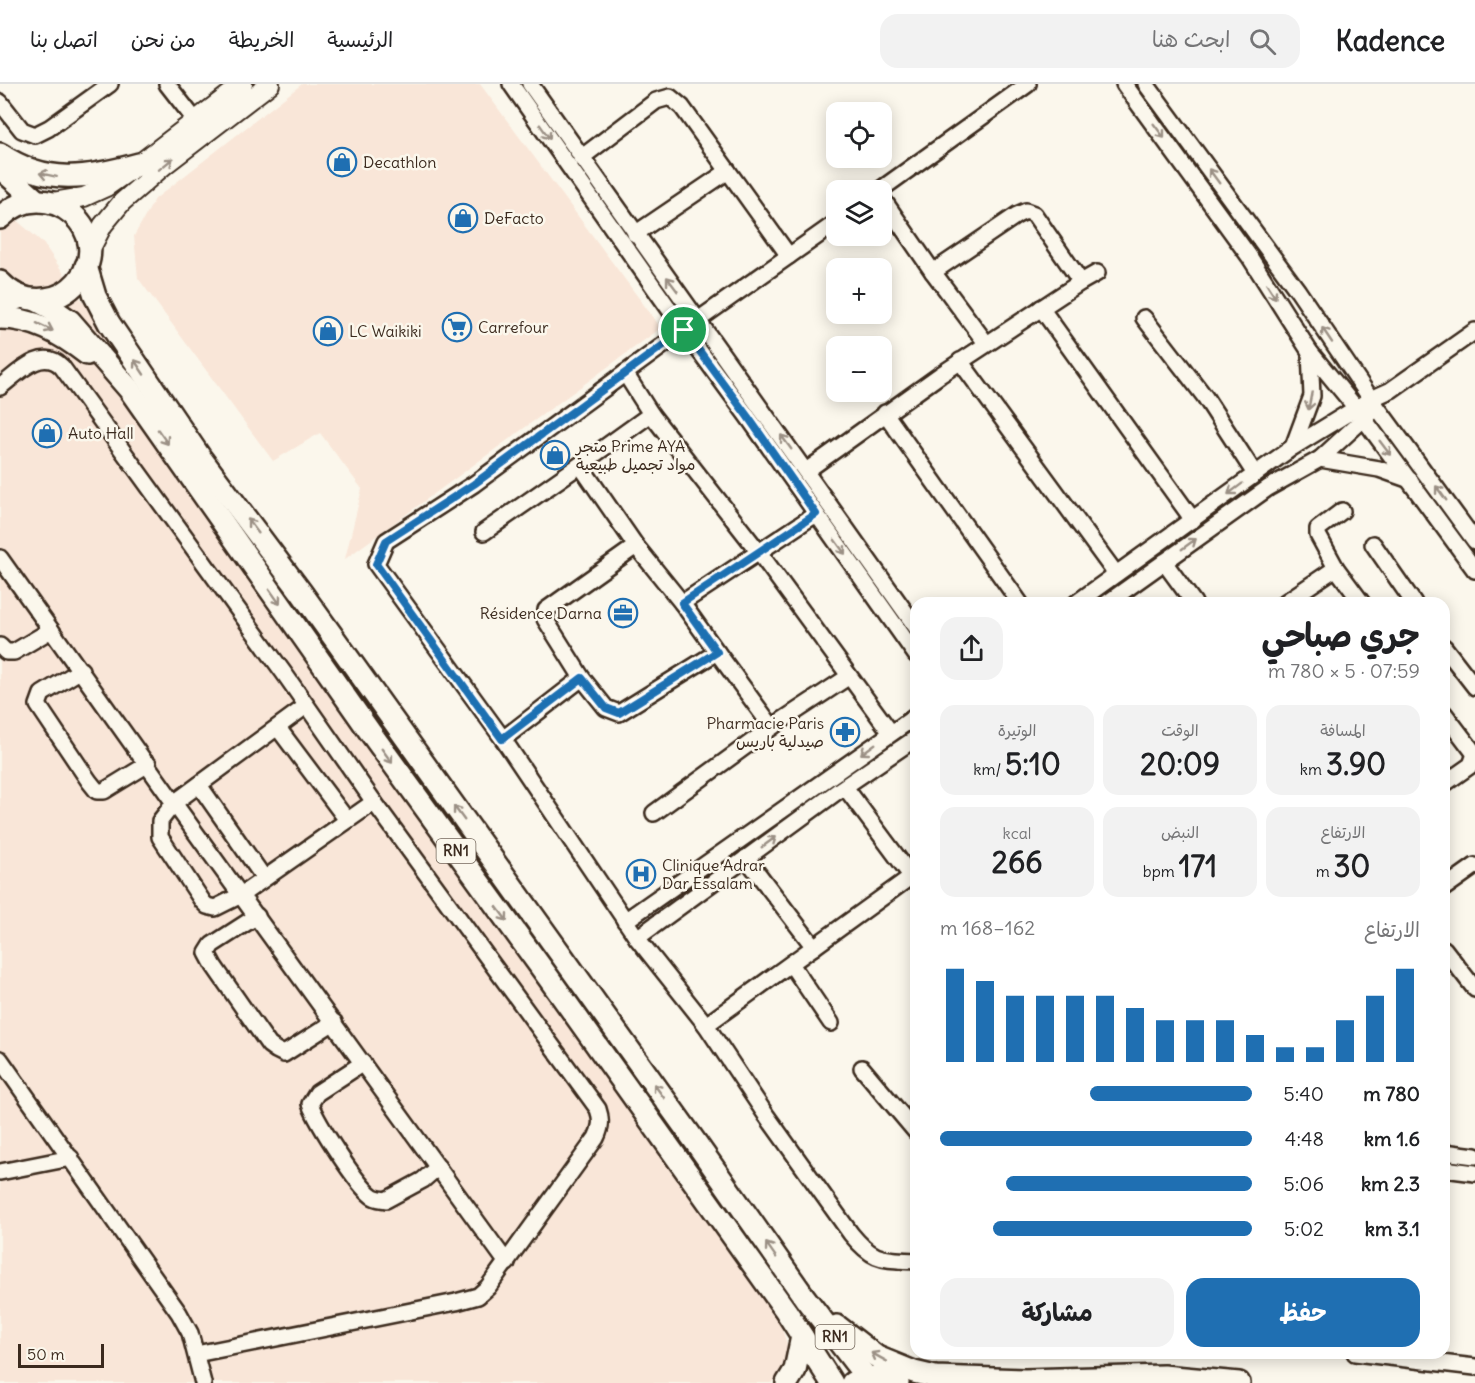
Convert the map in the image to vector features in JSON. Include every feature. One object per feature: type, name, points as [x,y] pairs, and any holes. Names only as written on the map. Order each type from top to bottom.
[{"type":"highway","points":[[0,154],[27,169],[64,177],[101,174],[139,164]]},
{"type":"highway","name":"RN1","points":[[0,168],[45,201],[63,207],[79,221],[85,231],[87,259],[95,296],[109,323],[200,457],[301,592],[694,1140],[805,1298],[859,1380],[882,1376],[898,1383]]},
{"type":"highway","points":[[0,218],[15,206],[45,201]]},
{"type":"highway","points":[[30,299],[49,299],[66,291],[80,278],[87,259]]},
{"type":"highway","name":"RN1","points":[[0,282],[8,290],[51,308],[70,321],[129,389],[370,732],[555,987],[802,1336],[832,1383]]},
{"type":"highway","points":[[0,318],[27,321],[48,328],[78,347],[129,389]]},
{"type":"highway","points":[[805,1298],[877,1357],[935,1377],[1018,1382],[1163,1376],[1239,1383]]},
{"type":"highway","points":[[787,1383],[795,1370],[802,1336]]},
{"type":"main road","points":[[87,259],[103,225],[122,202],[243,84]]},
{"type":"main road","points":[[45,201],[84,197],[96,192],[270,84]]},
{"type":"main road","points":[[0,305],[30,299]]},
{"type":"street","points":[[167,84],[200,127]]},
{"type":"street","points":[[511,84],[910,647]]},
{"type":"street","points":[[530,84],[910,618]]},
{"type":"street","points":[[892,181],[1028,84]]},
{"type":"street","points":[[1124,84],[1249,256],[1310,352],[1359,413],[1475,570]]},
{"type":"street","points":[[1146,84],[1298,291],[1374,403],[1475,541]]},
{"type":"street","points":[[0,102],[22,130],[35,135],[49,128],[108,85]]},
{"type":"street","points":[[581,158],[656,102],[670,97],[682,107],[789,256]]},
{"type":"street","points":[[635,234],[729,171]]},
{"type":"street","points":[[933,272],[1026,211],[1034,214],[1081,282]]},
{"type":"street","points":[[892,213],[986,344]]},
{"type":"street","points":[[826,230],[699,319],[474,484],[386,541],[376,564],[502,739],[637,938],[706,1025],[766,1115],[865,1251],[881,1258],[910,1260]]},
{"type":"street","points":[[806,471],[960,361],[1097,273]]},
{"type":"street","points":[[1041,308],[1193,520]]},
{"type":"street","points":[[1144,318],[1205,397],[1255,474]]},
{"type":"street","points":[[1084,597],[1293,447],[1359,413],[1475,331]]},
{"type":"street","points":[[1293,447],[1312,396],[1310,352]]},
{"type":"street","points":[[0,387],[36,360],[48,359],[59,363],[598,1109],[601,1117],[596,1138],[507,1263],[483,1292],[470,1298],[196,1354]]},
{"type":"street","points":[[960,361],[1116,574]]},
{"type":"street","points":[[625,373],[651,414],[758,551],[891,733]]},
{"type":"street","points":[[885,413],[1016,597]]},
{"type":"street","points":[[1115,597],[1268,488],[1320,459],[1359,413]]},
{"type":"street","points":[[484,532],[651,414]]},
{"type":"street","points":[[1320,459],[1379,469],[1410,481]]},
{"type":"street","points":[[580,465],[636,546],[682,603],[772,727]]},
{"type":"street","points":[[1342,511],[1318,529],[1318,535],[1336,568],[1358,597]]},
{"type":"street","points":[[682,603],[816,514]]},
{"type":"street","points":[[1373,544],[1410,597]]},
{"type":"street","points":[[636,546],[546,609],[544,613],[545,619],[582,678],[606,708],[619,713],[717,652]]},
{"type":"street","points":[[1164,562],[1190,597]]},
{"type":"street","points":[[2,565],[81,670],[174,803],[507,1263]]},
{"type":"street","points":[[1293,597],[1336,568]]},
{"type":"street","points":[[0,646],[6,652],[14,652],[51,630]]},
{"type":"street","points":[[1450,654],[1475,687]]},
{"type":"street","points":[[81,670],[42,693],[38,705],[89,781],[97,791],[104,792],[148,764]]},
{"type":"street","points":[[654,813],[772,727],[848,677]]},
{"type":"street","points":[[502,739],[582,678]]},
{"type":"street","points":[[306,706],[174,803],[160,821],[160,837],[204,902],[207,906],[214,908],[241,895],[374,802]]},
{"type":"street","points":[[625,921],[910,720]]},
{"type":"street","points":[[1450,721],[1475,754],[1471,765],[1450,780]]},
{"type":"street","points":[[278,728],[347,820]]},
{"type":"street","points":[[637,938],[844,787],[910,742]]},
{"type":"street","points":[[199,785],[264,878]]},
{"type":"street","points":[[844,787],[910,870]]},
{"type":"street","points":[[746,858],[814,947]]},
{"type":"street","points":[[1450,884],[1475,866]]},
{"type":"street","points":[[706,1025],[910,878]]},
{"type":"street","points":[[257,916],[212,945],[207,952],[214,966],[269,1045],[284,1054],[334,1023]]},
{"type":"street","points":[[1450,957],[1475,989]]},
{"type":"street","points":[[791,964],[831,1023]]},
{"type":"street","points":[[0,1059],[179,1313],[190,1333],[203,1383]]},
{"type":"street","points":[[363,1063],[317,1093],[310,1104],[316,1119],[363,1187],[374,1198],[386,1200],[423,1180],[438,1167]]},
{"type":"street","points":[[862,1068],[910,1125]]},
{"type":"street","points":[[1450,1153],[1475,1156]]},
{"type":"street","points":[[0,1172],[70,1158]]},
{"type":"street","points":[[1450,1170],[1475,1173]]},
{"type":"street","points":[[1409,1359],[1475,1367]]},
{"type":"shaded area","points":[[302,84],[480,84],[661,328],[345,559],[362,489],[320,433],[273,461],[138,278],[134,236],[155,199]]},
{"type":"shaded area","points":[[0,203],[43,243],[154,406],[457,871],[780,1323],[789,1350],[778,1376],[771,1383],[0,1383]]},
{"type":"place","name":"Decathlon","points":[[342,162]]},
{"type":"place","name":"DeFacto","points":[[463,218]]},
{"type":"place","name":"Carrefour","points":[[457,327]]},
{"type":"place","name":"LC Waikiki","points":[[328,331]]},
{"type":"place","name":"Auto Hall","points":[[47,433]]},
{"type":"place","name":"متجر Prime AYA مواد تجميل طبيعية","points":[[555,455]]},
{"type":"place","name":"Résidence Darna","points":[[623,613]]},
{"type":"place","name":"Pharmacie Paris صيدلية باريس","points":[[845,732]]},
{"type":"place","name":"Clinique Adrar Dar Essalam","points":[[641,874]]},
{"type":"route","points":[[684,330],[816,514],[682,603],[717,652],[619,713],[606,708],[582,678],[502,739],[376,564],[379,553],[386,541],[474,484],[684,330]]}]
